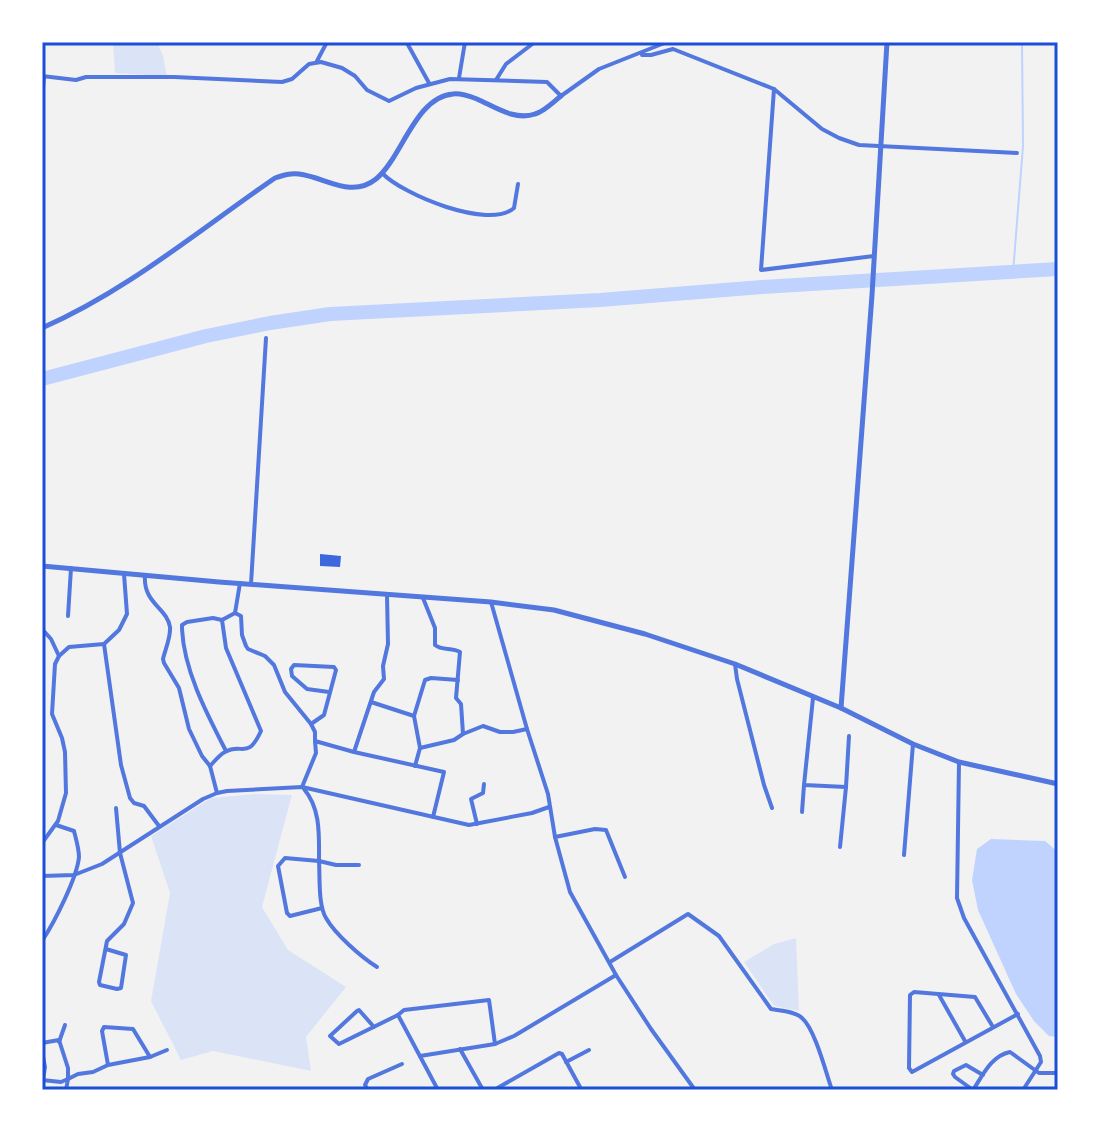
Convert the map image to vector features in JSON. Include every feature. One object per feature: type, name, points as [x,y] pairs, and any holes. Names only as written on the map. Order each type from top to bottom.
[{"type":"street","points":[[317,62],[327,42]]},
{"type":"street","points":[[459,78],[465,42]]},
{"type":"street","points":[[496,80],[506,64],[535,42]]},
{"type":"street","points":[[42,328],[128,281],[275,178],[297,173],[341,187],[366,186],[382,173],[433,101],[454,93],[467,95],[514,115],[526,116],[540,112],[599,69],[667,42]]},
{"type":"street","points":[[841,708],[872,295],[887,42]]},
{"type":"street","points":[[407,43],[430,84]]},
{"type":"street","points":[[636,55],[651,55],[673,49],[774,89],[822,129],[859,145],[1017,153]]},
{"type":"street","points":[[42,99],[43,76],[76,80],[86,77],[174,77],[282,82],[317,62],[342,68],[355,76],[367,90],[389,101],[416,88],[459,78],[547,82],[561,96]]},
{"type":"street","points":[[774,89],[761,270],[874,256]]},
{"type":"street","points":[[382,173],[400,188],[420,198],[462,212],[496,215],[506,215],[514,208],[518,184]]},
{"type":"street","points":[[251,584],[266,338]]},
{"type":"street","points":[[42,566],[491,602],[554,610],[645,634],[735,664],[959,762],[1058,784]]},
{"type":"street","points":[[68,616],[71,568]]},
{"type":"street","points":[[42,843],[56,825],[64,806],[66,776],[62,738],[52,714],[55,664],[69,647],[104,644],[115,635],[126,617],[124,574]]},
{"type":"street","points":[[145,576],[147,593],[169,623],[164,663],[179,688],[193,740],[210,766],[217,793]]},
{"type":"street","points":[[235,613],[240,583]]},
{"type":"street","points":[[354,752],[374,692],[384,679],[383,666],[388,644],[387,595]]},
{"type":"street","points":[[423,598],[435,628],[435,645],[439,649],[460,652],[456,698],[461,704],[463,734]]},
{"type":"street","points":[[491,602],[548,794],[555,837],[570,892],[616,975],[695,1090]]},
{"type":"street","points":[[226,751],[186,660],[182,625],[213,618],[222,620],[235,613]]},
{"type":"street","points":[[235,613],[241,616],[242,635],[248,649],[265,656],[274,665],[285,692],[315,732],[316,753],[302,787]]},
{"type":"street","points":[[210,766],[226,751],[252,747],[261,731],[226,648],[222,620]]},
{"type":"street","points":[[42,629],[59,656]]},
{"type":"street","points":[[104,644],[121,765],[130,798],[144,806],[159,826]]},
{"type":"street","points":[[735,664],[772,808]]},
{"type":"street","points":[[311,724],[324,715],[336,670],[334,667],[294,665],[291,669],[292,676],[307,689],[329,692]]},
{"type":"street","points":[[415,766],[420,748],[414,716],[425,680],[458,680]]},
{"type":"street","points":[[802,812],[813,698]]},
{"type":"street","points":[[371,702],[414,716]]},
{"type":"street","points":[[420,748],[454,740],[483,726],[500,732],[527,729]]},
{"type":"street","points":[[840,847],[849,736]]},
{"type":"street","points":[[315,741],[444,772],[433,817]]},
{"type":"street","points":[[904,855],[913,744]]},
{"type":"street","points":[[959,762],[957,898],[964,918],[1040,1056],[1041,1062],[1023,1090]]},
{"type":"street","points":[[477,824],[471,799],[483,793],[484,784]]},
{"type":"street","points":[[804,785],[846,787]]},
{"type":"street","points":[[42,876],[74,875],[102,864],[217,793],[302,787],[469,825],[549,807]]},
{"type":"street","points":[[302,787],[311,797],[319,825],[322,908],[326,918],[363,958],[377,967]]},
{"type":"street","points":[[106,949],[126,955],[121,988],[100,985],[106,949],[109,939],[124,924],[133,903],[120,853],[116,808]]},
{"type":"street","points":[[42,941],[55,923],[79,856],[74,831],[56,825]]},
{"type":"street","points":[[555,837],[595,829],[606,830],[625,877]]},
{"type":"street","points":[[322,908],[290,916],[278,866],[285,858],[359,865]]},
{"type":"street","points":[[610,962],[688,914],[719,936],[771,1009],[790,1012],[802,1018],[810,1029],[832,1090]]},
{"type":"street","points":[[420,1056],[495,1044],[514,1036],[616,975]]},
{"type":"street","points":[[993,1027],[975,997],[914,992],[910,995],[909,1068],[912,1072],[1018,1014]]},
{"type":"street","points":[[939,995],[965,1042]]},
{"type":"street","points":[[374,1027],[359,1010],[330,1036],[339,1044],[374,1027],[398,1015],[404,1010],[489,1000],[495,1044]]},
{"type":"street","points":[[398,1015],[438,1090]]},
{"type":"street","points":[[65,1025],[59,1042],[68,1068],[66,1090]]},
{"type":"street","points":[[108,1065],[102,1031],[104,1027],[133,1029],[150,1057]]},
{"type":"street","points":[[42,1043],[59,1042]]},
{"type":"street","points":[[460,1049],[483,1090]]},
{"type":"street","points":[[42,1051],[45,1067],[42,1080],[61,1082],[78,1074],[167,1050]]},
{"type":"street","points":[[566,1062],[589,1050]]},
{"type":"street","points":[[983,1075],[966,1065],[953,1074],[973,1090],[983,1075],[993,1060],[1010,1052],[1039,1073],[1058,1073]]},
{"type":"street","points":[[494,1090],[556,1054],[562,1054],[579,1089]]},
{"type":"street","points":[[368,1090],[365,1085],[368,1079],[402,1064]]},
{"type":"shaded area","points":[[113,42],[157,42],[167,76],[115,73]]},
{"type":"shaded area","points":[[292,795],[262,907],[288,950],[346,987],[306,1037],[311,1071],[213,1051],[181,1060],[151,1001],[170,893],[151,836],[211,798]]},
{"type":"shaded area","points":[[796,938],[799,1011],[774,1006],[744,962],[774,944]]},
{"type":"water","points":[[991,839],[1045,841],[1058,852],[1058,1037],[1049,1036],[1034,1021],[1016,994],[978,910],[972,880],[977,849]]},
{"type":"building","points":[[320,554],[341,556],[340,567],[320,566]]},
{"type":"waterway","points":[[1013,273],[1023,146],[1022,42]]},
{"type":"waterway","points":[[42,379],[206,336],[330,314],[600,300],[1058,269]]}]
